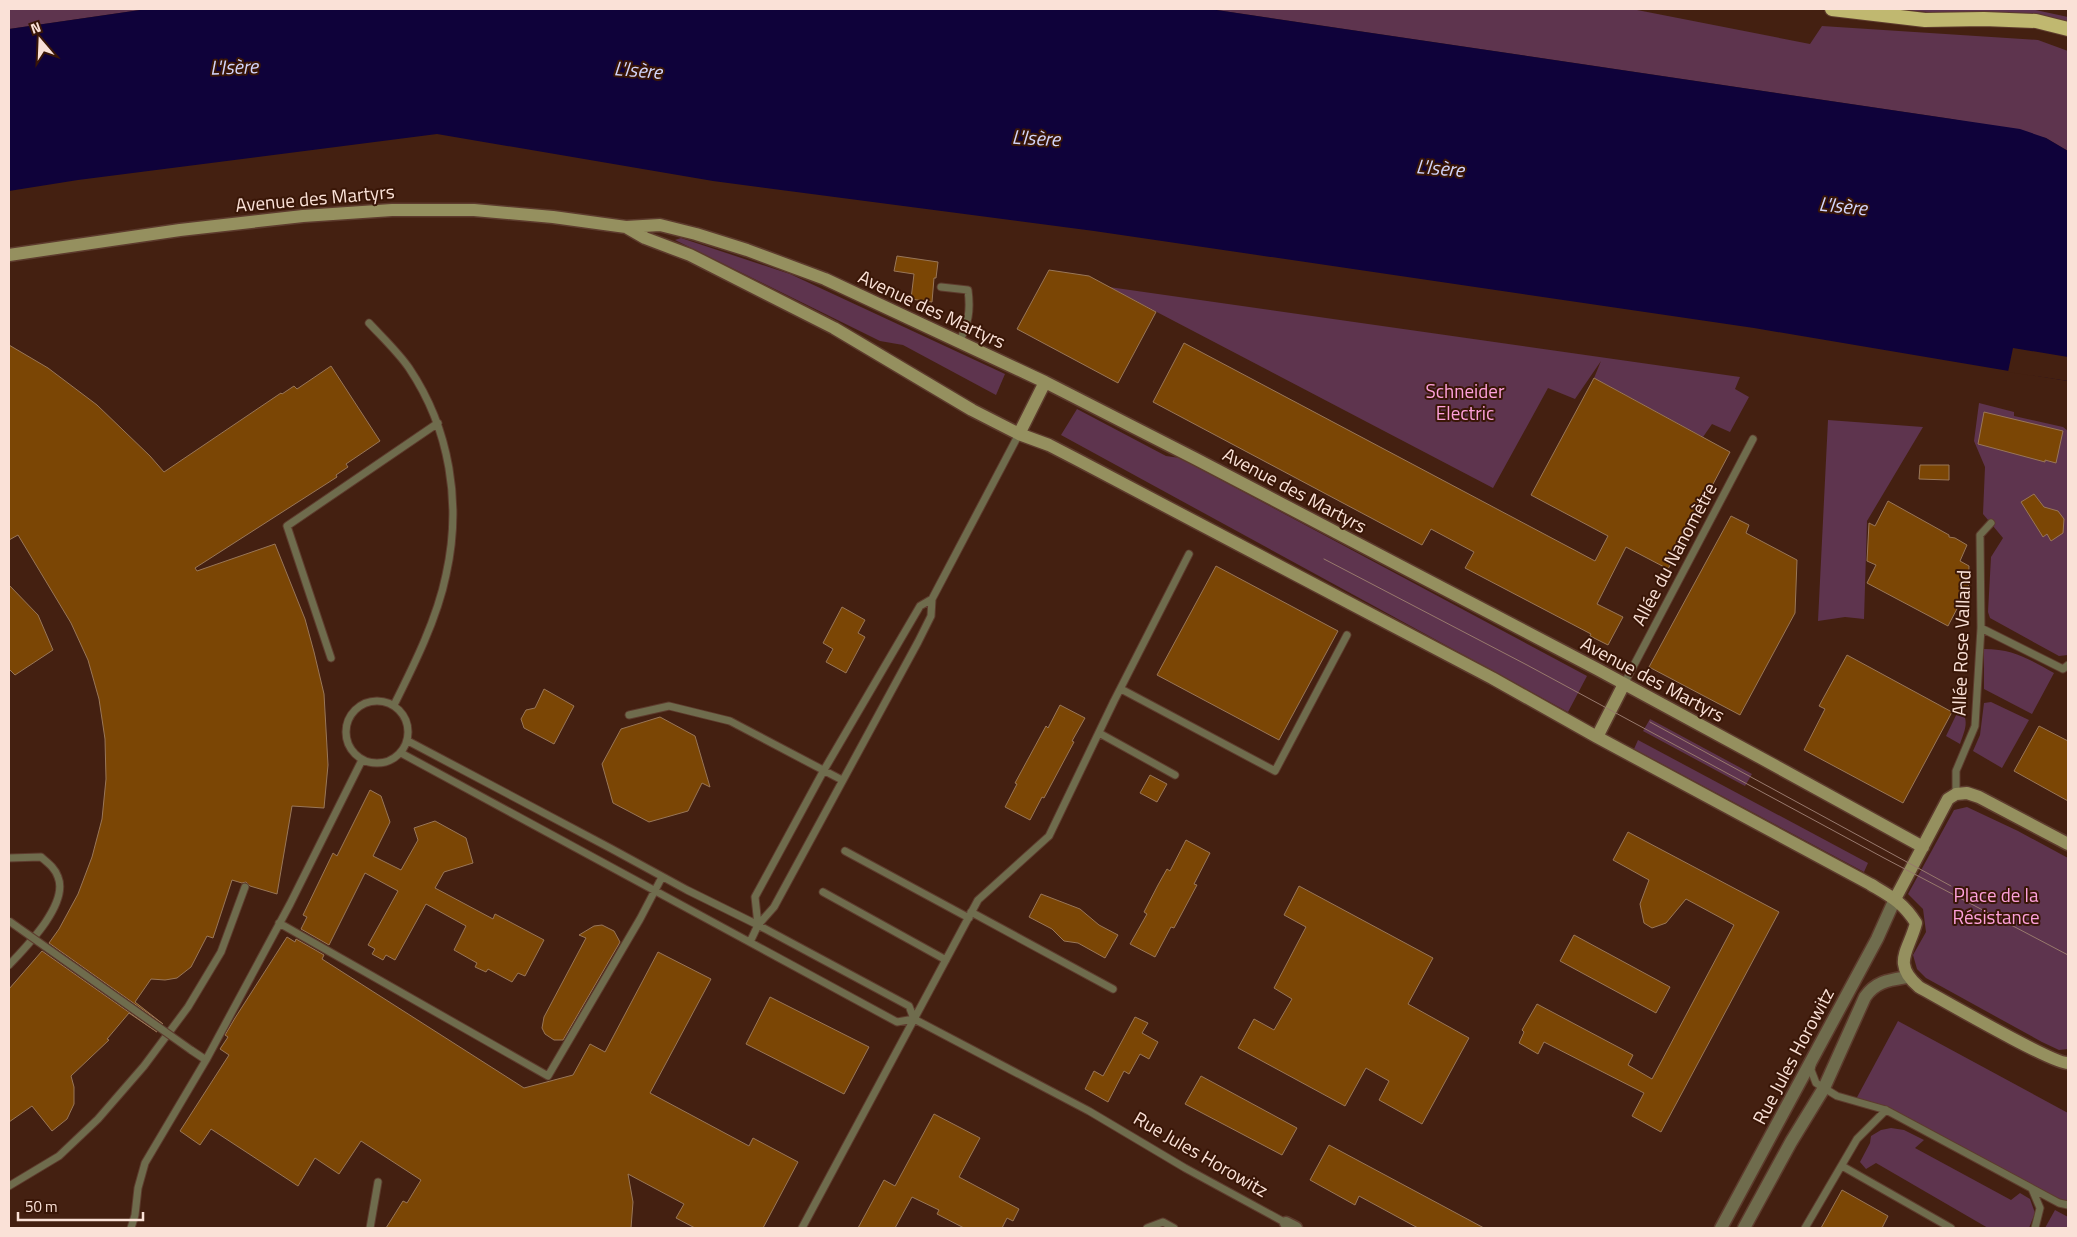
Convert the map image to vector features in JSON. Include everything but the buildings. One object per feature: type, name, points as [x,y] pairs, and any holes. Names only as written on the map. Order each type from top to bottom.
[{"type":"highway","points":[[1832,9],[1925,20],[1984,19],[2036,21],[2068,29]]},
{"type":"main road","name":"Avenue des Martyrs","points":[[9,255],[180,230],[303,216],[392,210],[474,210],[553,217],[626,227],[660,225],[696,234],[747,250],[825,279],[1045,382],[1205,463],[1624,684],[1923,848]]},
{"type":"main road","name":"Avenue des Martyrs","points":[[626,227],[645,238],[690,255],[834,328],[972,410],[1019,434],[1049,445],[1492,678],[1597,738],[1895,899]]},
{"type":"main road","points":[[1019,434],[1045,382]]},
{"type":"main road","points":[[1597,738],[1624,684]]},
{"type":"main road","points":[[2068,844],[1979,797],[1956,794],[1948,799],[1895,899],[1907,908],[1916,922],[1903,957],[1908,977],[1919,987],[2046,1055],[2063,1063],[2068,1063]]},
{"type":"street","name":"Rue Jules Horowitz","points":[[1721,1228],[1801,1083],[1814,1055],[1877,939],[1895,899]]},
{"type":"street","name":"Rue Jules Horowitz","points":[[1744,1228],[1791,1142],[1824,1088],[1860,1007],[1871,988],[1885,981],[1908,977]]},
{"type":"lane","points":[[941,287],[968,290],[970,306],[968,323],[959,343]]},
{"type":"lane","points":[[369,323],[408,368],[438,423],[449,464],[454,508],[451,545],[438,605],[394,705]]},
{"type":"lane","points":[[331,658],[287,526],[438,423]]},
{"type":"lane","points":[[750,942],[758,925],[774,907],[931,616],[932,599],[1019,434]]},
{"type":"lane","name":"Allée du Nanomètre","points":[[1624,684],[1753,439]]},
{"type":"lane","name":"Allée Rose Valland","points":[[1956,794],[1956,771],[1975,726],[1981,628],[1980,535],[1990,522]]},
{"type":"lane","points":[[802,1228],[978,900],[1049,836],[1189,554]]},
{"type":"lane","points":[[758,925],[756,897],[824,770],[920,606],[932,599]]},
{"type":"lane","points":[[1981,628],[2063,668],[2068,665]]},
{"type":"lane","points":[[1121,688],[1275,771],[1347,635]]},
{"type":"lane","points":[[380,700],[394,705],[405,717],[409,729],[408,741],[401,753],[389,761],[371,763],[362,760],[350,749],[346,739],[346,726],[350,716],[356,709],[366,703],[380,700]]},
{"type":"lane","points":[[629,715],[669,706],[730,721],[842,780]]},
{"type":"lane","points":[[1099,733],[1176,775]]},
{"type":"lane","points":[[408,741],[909,1006],[914,1019]]},
{"type":"lane","points":[[401,753],[897,1022],[914,1019]]},
{"type":"lane","points":[[131,1228],[135,1215],[138,1188],[145,1163],[206,1060],[279,924],[362,760]]},
{"type":"lane","points":[[845,851],[1112,989]]},
{"type":"lane","points":[[9,858],[41,857],[54,868],[59,880],[58,902],[44,923],[9,965]]},
{"type":"lane","points":[[279,924],[548,1076],[640,919],[662,877]]},
{"type":"lane","points":[[9,1186],[59,1156],[98,1119],[144,1066],[188,1007],[220,952],[244,887]]},
{"type":"lane","points":[[823,892],[946,960]]},
{"type":"lane","points":[[9,921],[206,1060]]},
{"type":"lane","name":"Rue Jules Horowitz","points":[[914,1019],[1089,1111],[1185,1168],[1291,1226]]},
{"type":"lane","points":[[1814,1055],[1811,1070],[1816,1083],[1837,1096],[1886,1110],[2032,1189],[2059,1203],[2068,1205]]},
{"type":"lane","points":[[1805,1228],[1857,1139],[1886,1110]]},
{"type":"lane","points":[[1842,1166],[1951,1228]]},
{"type":"lane","points":[[370,1228],[378,1182]]},
{"type":"lane","points":[[2032,1189],[2040,1208],[2035,1228]]},
{"type":"lane","points":[[1147,1228],[1163,1222],[1174,1228]]},
{"type":"green space","points":[[9,9],[147,9],[9,29]]},
{"type":"green space","points":[[1210,9],[1632,9],[1810,44],[1822,26],[2038,40],[2068,51],[2068,151],[2046,138],[1952,119]]},
{"type":"green space","points":[[1889,9],[2031,9],[2068,17],[2068,23],[2008,12],[1953,14]]},
{"type":"green space","points":[[681,238],[790,274],[1005,374],[996,395],[903,345],[880,341],[675,240]]},
{"type":"green space","name":"Schneider Electric","points":[[1109,287],[1740,377],[1735,389],[1749,397],[1730,432],[1712,424],[1703,437],[1594,378],[1601,361],[1575,399],[1548,388],[1493,488]]},
{"type":"green space","points":[[1979,403],[2014,412],[2014,416],[2063,427],[2068,431],[2068,655],[2059,656],[1990,618],[1988,612],[1991,557],[2003,538],[1983,514],[1985,467],[1974,441]]},
{"type":"green space","points":[[1077,409],[1166,456],[1180,458],[1587,676],[1568,712],[1061,435]]},
{"type":"green space","points":[[1828,420],[1923,427],[1867,521],[1864,619],[1845,617],[1818,621]]},
{"type":"green space","points":[[1984,649],[1995,649],[2012,653],[2054,673],[2032,714],[1984,689]]},
{"type":"green space","points":[[1991,702],[2029,720],[2002,768],[1973,751],[1980,735],[1984,703]]},
{"type":"green space","points":[[1959,709],[1966,721],[1960,744],[1946,736]]},
{"type":"green space","points":[[1650,719],[1752,774],[1745,786],[1643,731]]},
{"type":"green space","points":[[1638,740],[1868,863],[1864,872],[1634,749]]},
{"type":"green space","name":"Place de la Résistance","points":[[1967,807],[2018,831],[2068,858],[2068,1049],[2059,1050],[2042,1042],[1926,978],[1917,969],[1913,955],[1926,932],[1923,909],[1908,894],[1954,810]]},
{"type":"green space","points":[[1898,1021],[2068,1113],[2068,1205],[1886,1110],[1855,1101]]},
{"type":"green space","points":[[1891,1128],[1904,1130],[1924,1140],[1915,1148],[2011,1200],[2020,1193],[2030,1199],[2035,1213],[2029,1228],[1988,1228],[1876,1163],[1866,1169],[1860,1162],[1870,1143],[1871,1136],[1881,1130]]},
{"type":"green space","points":[[2055,1210],[2068,1217],[2068,1228],[2045,1228]]},
{"type":"water","name":"L'Isère","points":[[147,9],[1210,9],[2020,129],[2046,138],[2068,151],[2068,381],[1754,328],[1094,231],[713,181],[437,134],[78,180],[9,191],[9,29]]},
{"type":"pier","points":[[2013,348],[2068,357],[2068,381],[2008,372]]},
{"type":"tram line","points":[[1324,559],[1527,665],[2068,955]]},
{"type":"tram line","points":[[1650,722],[1951,886]]}]
